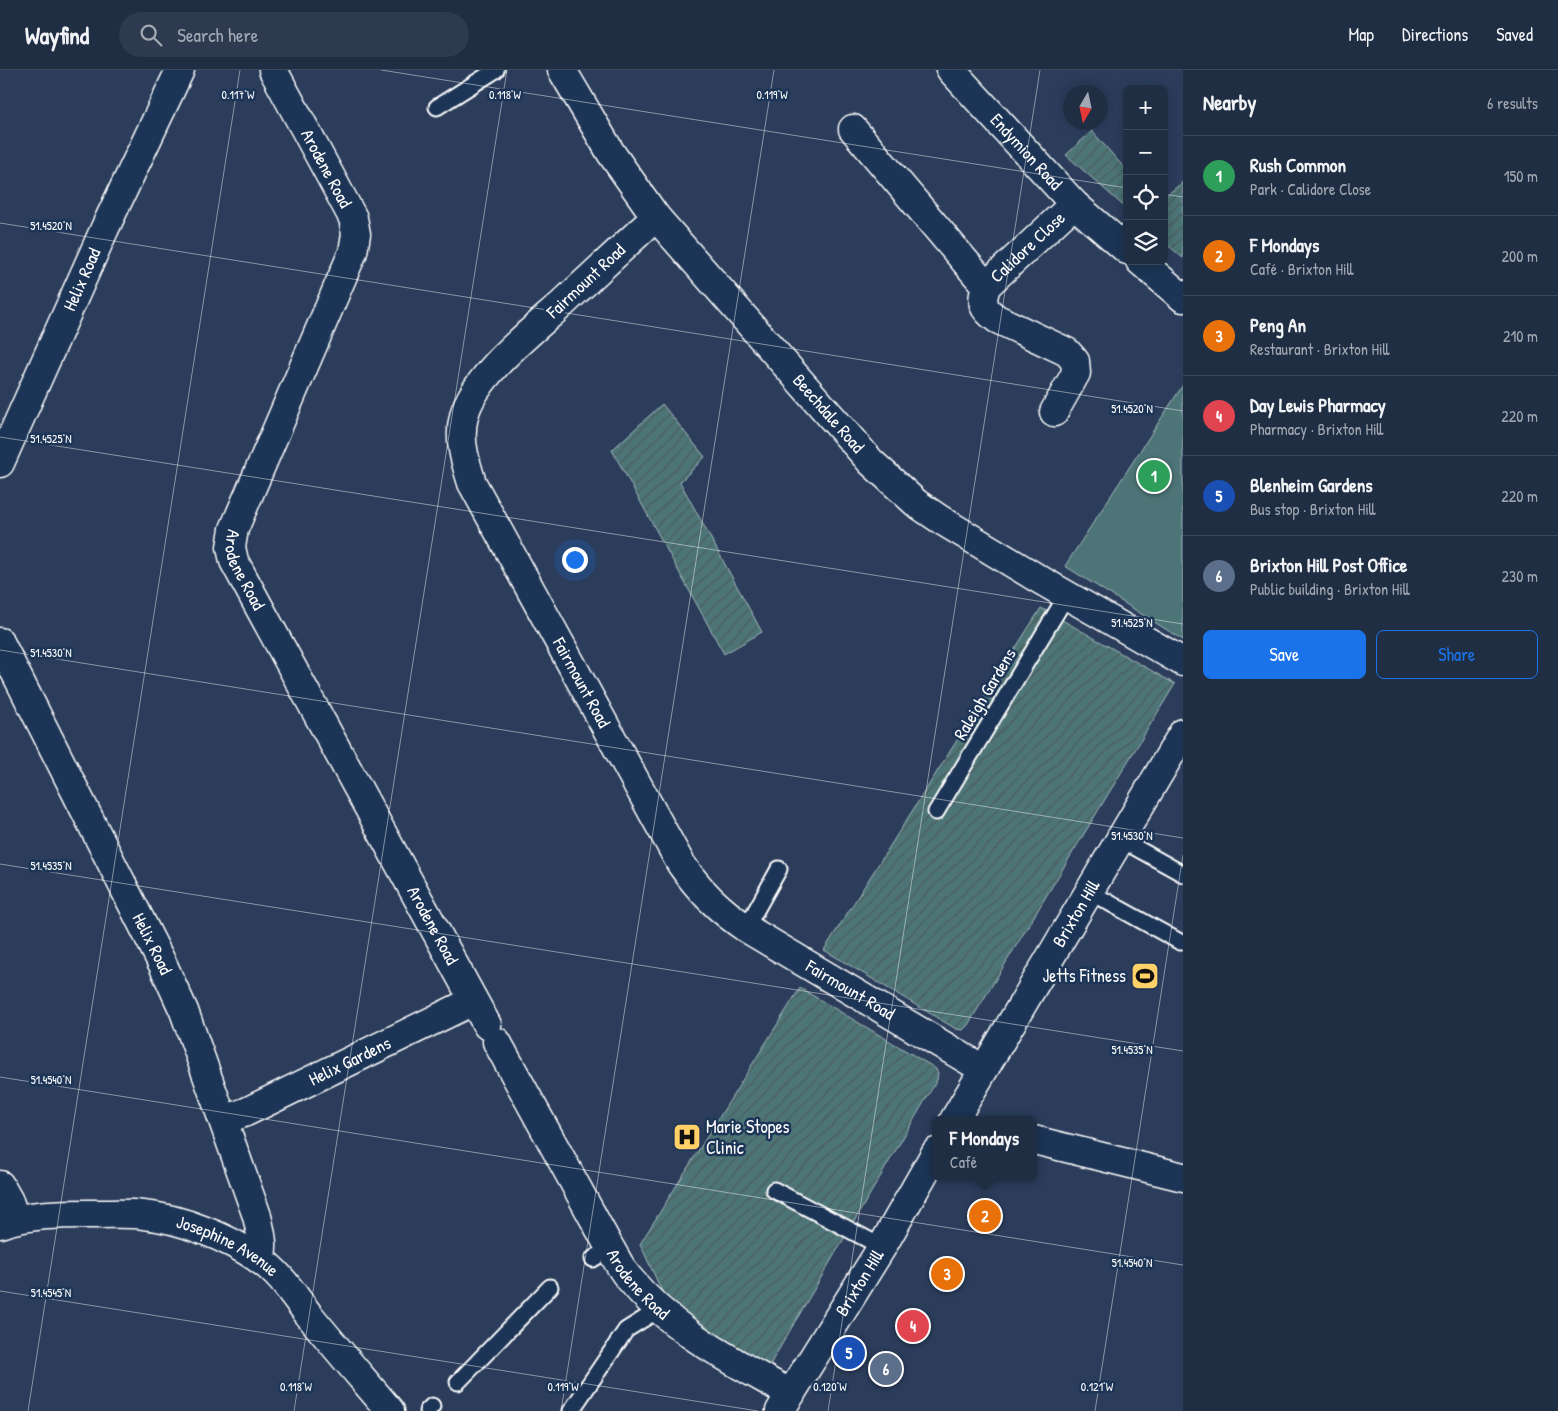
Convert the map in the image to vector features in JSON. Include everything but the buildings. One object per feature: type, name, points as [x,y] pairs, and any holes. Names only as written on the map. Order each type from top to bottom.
[{"type":"main road","name":"Helix Road","points":[[0,463],[105,228],[180,70]]},
{"type":"main road","name":"Arodene Road","points":[[273,70],[353,218],[356,234],[353,252],[234,529],[231,547],[234,561],[492,1034],[601,1254],[627,1276],[658,1310],[674,1323],[786,1402]]},
{"type":"main road","name":"Beechdale Road","points":[[562,70],[611,153],[656,217],[870,462],[893,484],[941,520],[1183,662]]},
{"type":"main road","name":"Endymion Road","points":[[951,70],[1074,204],[1123,247]]},
{"type":"main road","points":[[853,128],[986,286]]},
{"type":"main road","name":"Calidore Close","points":[[1054,412],[1076,373],[1075,362],[1067,352],[997,319],[987,312],[982,300],[986,286],[1074,204]]},
{"type":"main road","name":"Fairmount Road","points":[[656,217],[512,350],[482,381],[471,397],[464,416],[461,436],[464,458],[472,482],[681,864],[693,882],[723,913],[746,928],[983,1069]]},
{"type":"main road","points":[[1145,265],[1183,298]]},
{"type":"main road","name":"Helix Road","points":[[0,642],[163,965],[184,1011],[257,1216],[262,1239],[260,1260]]},
{"type":"main road","name":"Brixton Hill","points":[[956,1116],[1183,733]]},
{"type":"main road","name":"Helix Gardens","points":[[224,1120],[246,1112],[474,1001]]},
{"type":"main road","points":[[1037,1141],[1183,1177]]},
{"type":"main road","name":"Brixton Hill","points":[[786,1402],[882,1247],[932,1159]]},
{"type":"main road","points":[[0,1184],[9,1202],[8,1221]]},
{"type":"main road","name":"Josephine Avenue","points":[[8,1221],[51,1214],[144,1215],[177,1222],[239,1247],[260,1260],[278,1275],[390,1411]]},
{"type":"lane","points":[[437,107],[496,70]]},
{"type":"lane","name":"Raleigh Gardens","points":[[936,812],[1067,595]]},
{"type":"lane","points":[[1120,839],[1183,874]]},
{"type":"lane","points":[[746,928],[779,870]]},
{"type":"lane","points":[[1088,891],[1180,942]]},
{"type":"lane","points":[[774,1190],[882,1247]]},
{"type":"lane","points":[[458,1382],[550,1287]]},
{"type":"lane","points":[[571,1411],[626,1330],[658,1310]]},
{"type":"green space","points":[[1092,131],[1123,166],[1123,205],[1066,155]]},
{"type":"green space","points":[[1183,182],[1183,258],[1168,245],[1168,194]]},
{"type":"green space","points":[[1183,385],[1183,640],[1065,566]]},
{"type":"green space","points":[[662,404],[705,457],[680,482],[762,632],[724,654],[612,450]]},
{"type":"green space","points":[[1041,608],[1175,684],[968,1025],[963,1030],[956,1029],[824,950]]},
{"type":"green space","points":[[800,988],[935,1068],[938,1073],[937,1080],[765,1373],[666,1300],[640,1244]]},
{"type":"place","name":"Rush Common","points":[[1154,476]]},
{"type":"place","name":"Jetts Fitness","points":[[1145,976]]},
{"type":"place","name":"Marie Stopes Clinic","points":[[687,1137]]},
{"type":"place","name":"F Mondays","points":[[985,1216]]},
{"type":"place","name":"Peng An","points":[[947,1274]]},
{"type":"place","name":"Day Lewis Pharmacy","points":[[913,1326]]},
{"type":"place","name":"Blenheim Gardens","points":[[849,1353]]},
{"type":"place","name":"Brixton Hill Post Office","points":[[886,1369]]}]
